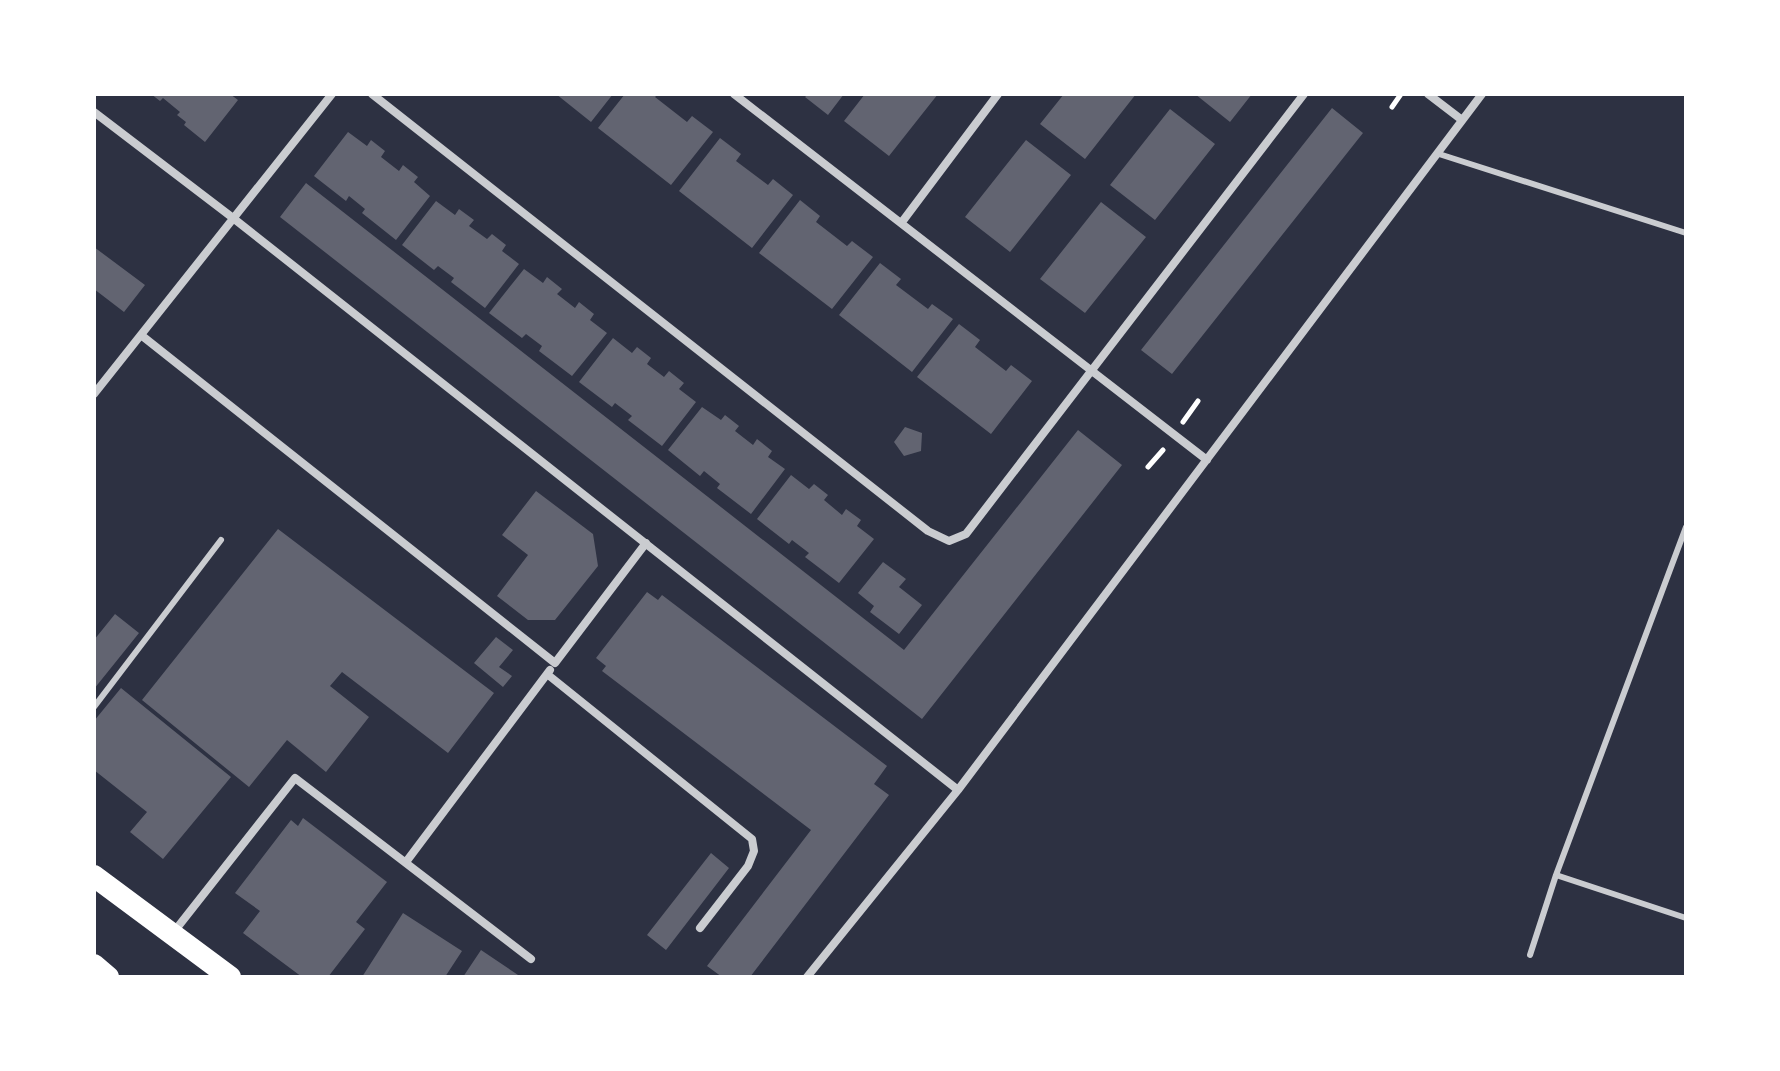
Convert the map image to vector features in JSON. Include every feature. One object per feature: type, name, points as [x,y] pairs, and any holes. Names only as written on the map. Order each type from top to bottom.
[{"type":"highway","points":[[94,876],[230,977]]},
{"type":"highway","points":[[94,965],[108,977]]},
{"type":"street","points":[[94,394],[332,94]]},
{"type":"street","points":[[372,94],[928,531],[949,541],[966,534],[1304,94]]},
{"type":"street","points":[[734,94],[1207,460]]},
{"type":"street","points":[[902,222],[998,94]]},
{"type":"street","points":[[1428,94],[1462,120]]},
{"type":"street","points":[[807,977],[958,790],[1482,94]]},
{"type":"street","points":[[94,112],[233,218],[958,790]]},
{"type":"street","points":[[141,335],[555,663]]},
{"type":"street","points":[[406,862],[646,543]]},
{"type":"street","points":[[547,674],[752,839],[754,851],[748,866],[700,928]]},
{"type":"street","points":[[172,934],[295,778],[531,959]]},
{"type":"lane","points":[[1439,154],[1686,233]]},
{"type":"lane","points":[[1530,955],[1556,875],[1686,527]]},
{"type":"lane","points":[[94,707],[221,540]]},
{"type":"lane","points":[[1556,875],[1686,918]]},
{"type":"path","points":[[1392,107],[1401,94]]},
{"type":"building","points":[[151,94],[230,94],[238,100],[205,142],[184,125],[186,122],[177,115],[180,112],[163,98],[160,101]]},
{"type":"building","points":[[556,94],[613,94],[591,122]]},
{"type":"building","points":[[625,94],[658,94],[655,97],[687,122],[692,116],[713,132],[671,185],[598,128]]},
{"type":"building","points":[[808,94],[844,94],[828,115],[805,97]]},
{"type":"building","points":[[865,94],[938,94],[889,156],[844,121]]},
{"type":"building","points":[[1064,94],[1136,94],[1085,159],[1040,124]]},
{"type":"building","points":[[1195,94],[1252,94],[1230,122]]},
{"type":"building","points":[[1332,108],[1363,133],[1172,374],[1141,350]]},
{"type":"building","points":[[1170,109],[1215,144],[1155,220],[1110,185]]},
{"type":"building","points":[[348,132],[367,146],[371,140],[385,151],[381,157],[399,171],[403,165],[418,177],[414,182],[430,196],[396,240],[362,213],[365,209],[349,196],[346,201],[314,176]]},
{"type":"building","points":[[720,138],[741,154],[736,161],[768,185],[773,179],[793,195],[752,248],[679,191]]},
{"type":"building","points":[[1026,140],[1071,175],[1010,252],[965,217]]},
{"type":"building","points":[[306,183],[904,650],[1078,430],[1122,465],[922,719],[280,217]]},
{"type":"building","points":[[800,200],[820,216],[816,222],[847,246],[852,241],[873,257],[832,309],[759,253]]},
{"type":"building","points":[[436,201],[455,215],[459,209],[474,220],[469,226],[487,239],[492,234],[506,245],[502,251],[519,264],[485,308],[451,282],[454,278],[438,266],[434,270],[402,245]]},
{"type":"building","points":[[1101,202],[1146,237],[1085,313],[1040,279]]},
{"type":"building","points":[[94,247],[145,285],[124,312],[94,289]]},
{"type":"building","points":[[880,263],[901,279],[896,285],[928,309],[932,304],[953,319],[912,372],[839,315]]},
{"type":"building","points":[[524,269],[543,283],[547,277],[562,289],[557,294],[575,308],[579,302],[594,314],[590,320],[607,333],[572,376],[539,351],[542,346],[526,334],[522,338],[489,313]]},
{"type":"building","points":[[959,324],[980,340],[975,347],[1006,371],[1011,365],[1032,381],[991,434],[917,377]]},
{"type":"building","points":[[613,338],[632,353],[637,347],[651,358],[647,364],[664,377],[669,371],[684,383],[679,389],[696,402],[662,446],[628,420],[632,416],[615,403],[612,407],[579,382]]},
{"type":"building","points":[[702,407],[721,420],[725,415],[739,426],[735,431],[753,445],[757,439],[772,451],[768,457],[785,469],[751,514],[717,488],[720,484],[704,471],[700,476],[668,450]]},
{"type":"building","points":[[905,427],[922,433],[921,451],[904,456],[894,442]]},
{"type":"building","points":[[791,475],[809,489],[814,484],[828,495],[824,500],[842,515],[846,509],[861,520],[857,526],[874,539],[839,583],[805,557],[809,553],[792,540],[789,544],[757,519]]},
{"type":"building","points":[[536,491],[593,534],[598,566],[555,620],[528,620],[497,596],[528,555],[502,535]]},
{"type":"building","points":[[278,529],[494,693],[448,753],[342,672],[330,686],[369,717],[326,772],[287,740],[249,787],[142,700]]},
{"type":"building","points":[[883,562],[906,579],[899,587],[922,605],[899,634],[870,612],[874,606],[858,593]]},
{"type":"building","points":[[647,592],[658,600],[662,595],[887,766],[874,784],[889,795],[750,977],[722,977],[707,966],[811,830],[602,671],[606,666],[596,658]]},
{"type":"building","points":[[115,614],[139,633],[94,689],[94,640]]},
{"type":"building","points":[[496,637],[513,650],[499,667],[512,676],[503,687],[474,663]]},
{"type":"building","points":[[121,688],[231,777],[163,859],[130,832],[147,812],[94,770],[94,721]]},
{"type":"building","points":[[303,818],[387,882],[356,922],[365,929],[328,977],[302,977],[243,933],[260,911],[235,893],[291,820],[298,826]]},
{"type":"building","points":[[711,853],[729,868],[666,950],[647,935]]},
{"type":"building","points":[[403,913],[462,951],[445,977],[362,977]]},
{"type":"building","points":[[481,950],[521,977],[463,977]]}]
